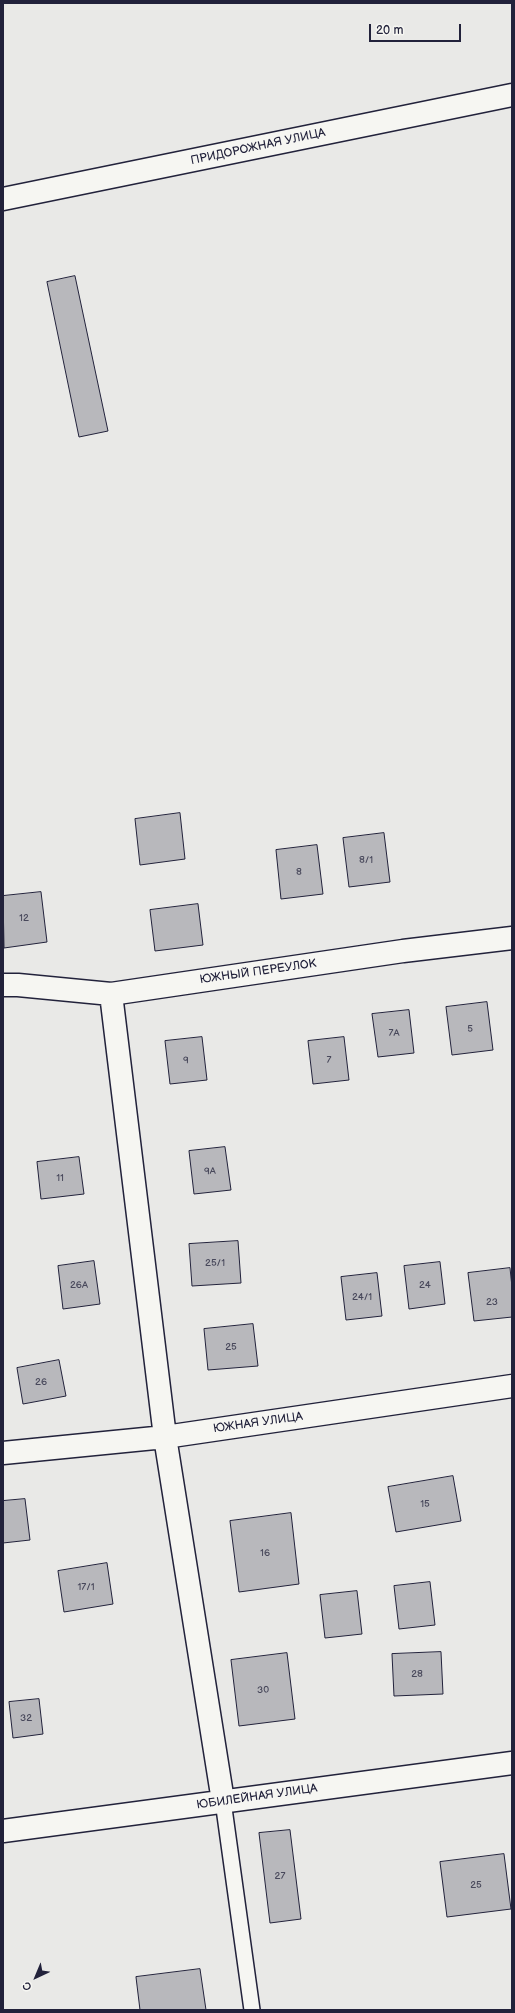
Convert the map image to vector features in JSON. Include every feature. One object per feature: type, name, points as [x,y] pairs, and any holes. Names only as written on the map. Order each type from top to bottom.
[{"type":"street","name":"ПРИДОРОЖНАЯ УЛИЦА","points":[[3,199],[512,95]]},
{"type":"street","name":"ЮЖНЫЙ ПЕРЕУЛОК","points":[[3,985],[18,984],[111,994],[395,952],[512,938]]},
{"type":"street","points":[[111,994],[165,1437],[223,1801]]},
{"type":"street","name":"ЮЖНАЯ УЛИЦА","points":[[3,1453],[165,1437],[512,1386]]},
{"type":"street","name":"ЮБИЛЕЙНАЯ УЛИЦА","points":[[3,1831],[512,1763]]},
{"type":"lane","points":[[223,1801],[252,2010]]},
{"type":"building","points":[[75,276],[108,431],[79,437],[47,282]]},
{"type":"building","points":[[180,813],[185,859],[140,865],[135,819]]},
{"type":"building","points":[[384,833],[390,882],[349,887],[343,838]]},
{"type":"building","points":[[317,845],[323,894],[281,899],[276,850]]},
{"type":"building","points":[[41,892],[47,942],[4,948],[3,896]]},
{"type":"building","points":[[198,904],[203,945],[155,951],[150,910]]},
{"type":"building","points":[[487,1002],[493,1050],[452,1055],[446,1007]]},
{"type":"building","points":[[409,1010],[414,1053],[378,1057],[372,1014]]},
{"type":"building","points":[[202,1037],[207,1080],[170,1084],[165,1041]]},
{"type":"building","points":[[344,1037],[349,1080],[313,1084],[308,1041]]},
{"type":"building","points":[[225,1147],[231,1190],[194,1194],[189,1151]]},
{"type":"building","points":[[79,1157],[84,1194],[41,1199],[37,1162]]},
{"type":"building","points":[[238,1241],[241,1283],[192,1286],[189,1244]]},
{"type":"building","points":[[94,1261],[100,1304],[63,1309],[58,1266]]},
{"type":"building","points":[[440,1262],[445,1304],[409,1309],[404,1266]]},
{"type":"building","points":[[510,1268],[512,1287],[512,1317],[474,1321],[468,1273]]},
{"type":"building","points":[[377,1273],[382,1316],[346,1320],[341,1277]]},
{"type":"building","points":[[253,1324],[258,1366],[208,1370],[204,1329]]},
{"type":"building","points":[[59,1360],[66,1396],[23,1404],[17,1368]]},
{"type":"building","points":[[453,1476],[461,1521],[396,1532],[388,1487]]},
{"type":"building","points":[[25,1499],[30,1540],[3,1543],[3,1501]]},
{"type":"building","points":[[291,1513],[299,1584],[239,1592],[230,1521]]},
{"type":"building","points":[[107,1563],[113,1604],[64,1612],[58,1571]]},
{"type":"building","points":[[430,1582],[435,1625],[399,1629],[394,1586]]},
{"type":"building","points":[[357,1591],[362,1634],[325,1638],[320,1595]]},
{"type":"building","points":[[441,1652],[443,1694],[394,1696],[392,1654]]},
{"type":"building","points":[[287,1653],[295,1719],[239,1726],[231,1660]]},
{"type":"building","points":[[39,1699],[43,1734],[13,1738],[9,1702]]},
{"type":"building","points":[[290,1830],[301,1919],[270,1923],[259,1833]]},
{"type":"building","points":[[504,1854],[511,1909],[447,1917],[440,1862]]},
{"type":"building","points":[[200,1969],[206,2010],[140,2010],[136,1977]]}]
